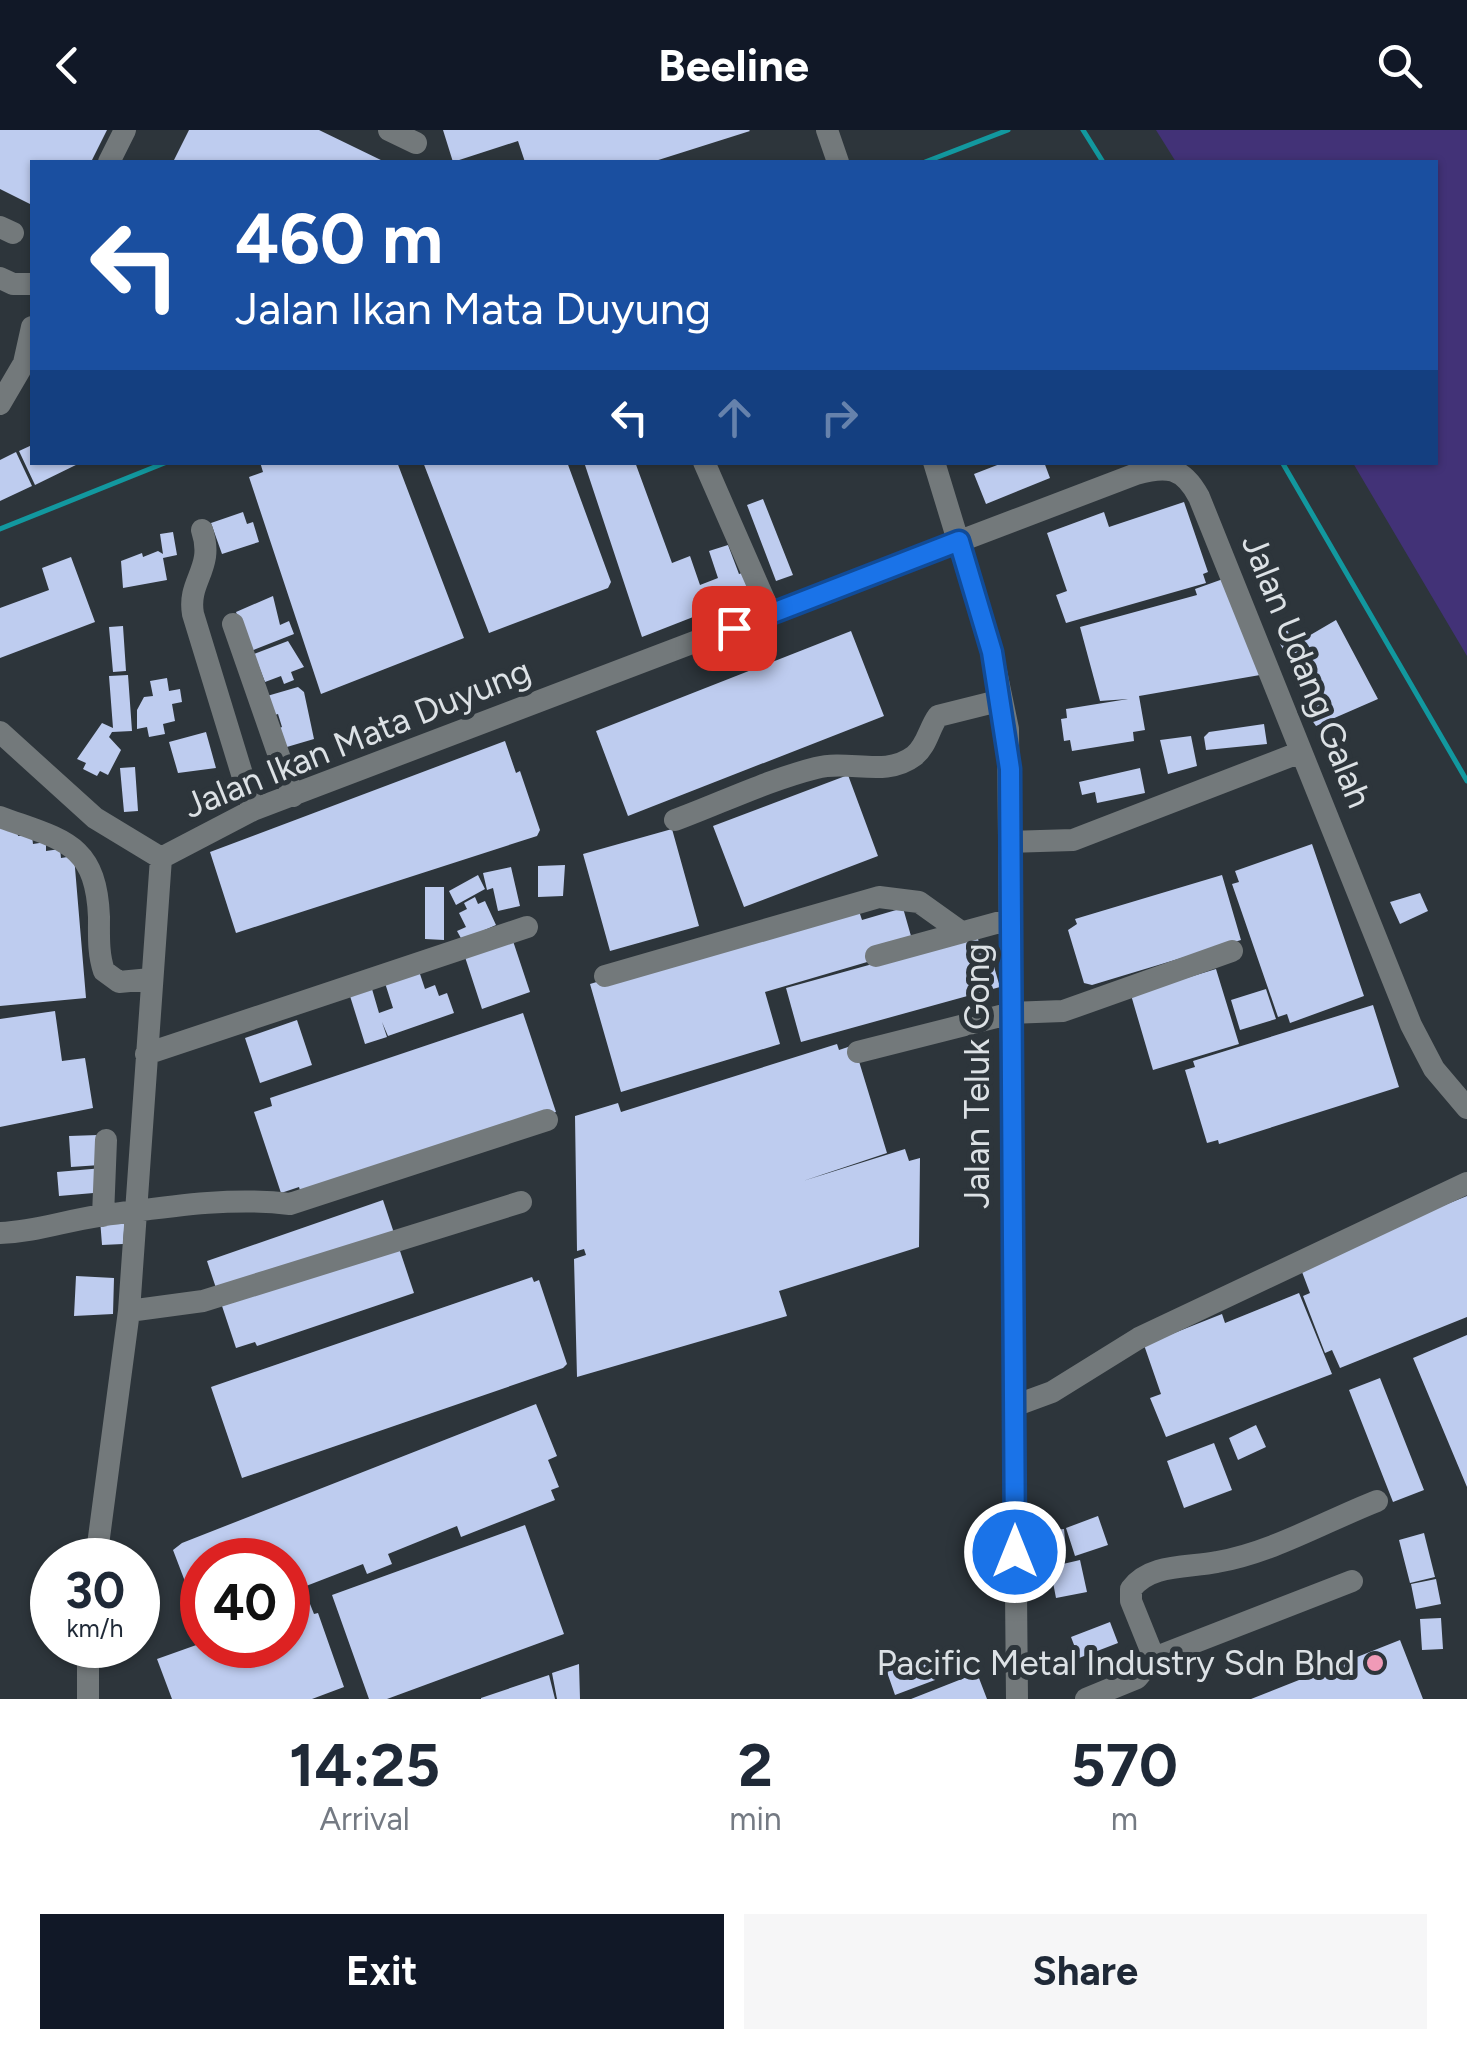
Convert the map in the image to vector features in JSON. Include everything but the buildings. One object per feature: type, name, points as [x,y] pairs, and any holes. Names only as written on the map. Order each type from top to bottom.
[{"type":"street","points":[[110,160],[125,130]]},
{"type":"street","points":[[827,130],[837,160]]},
{"type":"street","points":[[0,278],[13,284],[30,284]]},
{"type":"street","points":[[0,404],[24,363],[30,335]]},
{"type":"street","points":[[705,465],[770,613]]},
{"type":"street","name":"Jalan Teluk Gong","points":[[935,465],[1002,700],[1010,769],[1016,1699]]},
{"type":"street","name":"Jalan Udang Galah","points":[[959,541],[1136,474],[1162,467],[1184,474],[1200,496],[1421,1046],[1467,1108]]},
{"type":"street","points":[[202,530],[208,554],[192,596],[192,614],[253,810]]},
{"type":"street","name":"Jalan Ikan Mata Duyung","points":[[99,1538],[129,1311],[161,858],[253,810],[959,541]]},
{"type":"street","points":[[232,624],[293,796]]},
{"type":"street","points":[[675,820],[816,768],[852,763],[880,769],[906,760],[923,746],[938,716],[1002,700]]},
{"type":"street","points":[[0,732],[95,818],[161,858]]},
{"type":"street","points":[[1010,842],[1073,840],[1301,752]]},
{"type":"street","points":[[0,817],[66,843],[88,860],[98,884],[104,971],[119,982],[151,980]]},
{"type":"street","points":[[606,976],[879,897],[919,902],[961,932]]},
{"type":"street","points":[[876,956],[1011,919]]},
{"type":"street","points":[[146,1054],[527,928]]},
{"type":"street","points":[[858,1052],[1012,1014],[1063,1011],[1232,951]]},
{"type":"street","points":[[0,1233],[47,1230],[136,1212],[264,1201],[290,1204],[547,1120]]},
{"type":"street","points":[[103,1216],[106,1140]]},
{"type":"street","points":[[1014,1406],[1052,1392],[1138,1338],[1467,1183]]},
{"type":"street","points":[[129,1311],[203,1301],[521,1202]]},
{"type":"street","points":[[1154,1658],[1131,1601],[1131,1589],[1140,1578],[1161,1570],[1229,1560],[1377,1501]]},
{"type":"street","points":[[1086,1699],[1137,1678],[1154,1658],[1352,1580]]},
{"type":"street","points":[[88,1668],[88,1699]]},
{"type":"shaded area","points":[[1156,130],[1467,130],[1467,656],[1354,465],[1438,465],[1438,160],[1175,160]]},
{"type":"waterway","points":[[930,160],[1008,130]]},
{"type":"waterway","points":[[1083,130],[1102,160]]},
{"type":"waterway","points":[[0,529],[160,465]]},
{"type":"waterway","points":[[1284,465],[1467,781]]},
{"type":"place","name":"Pacific Metal Industry Sdn Bhd","points":[[1375,1663]]},
{"type":"route","points":[[734,628],[959,541],[992,652],[1008,730],[1015,1552]]}]
